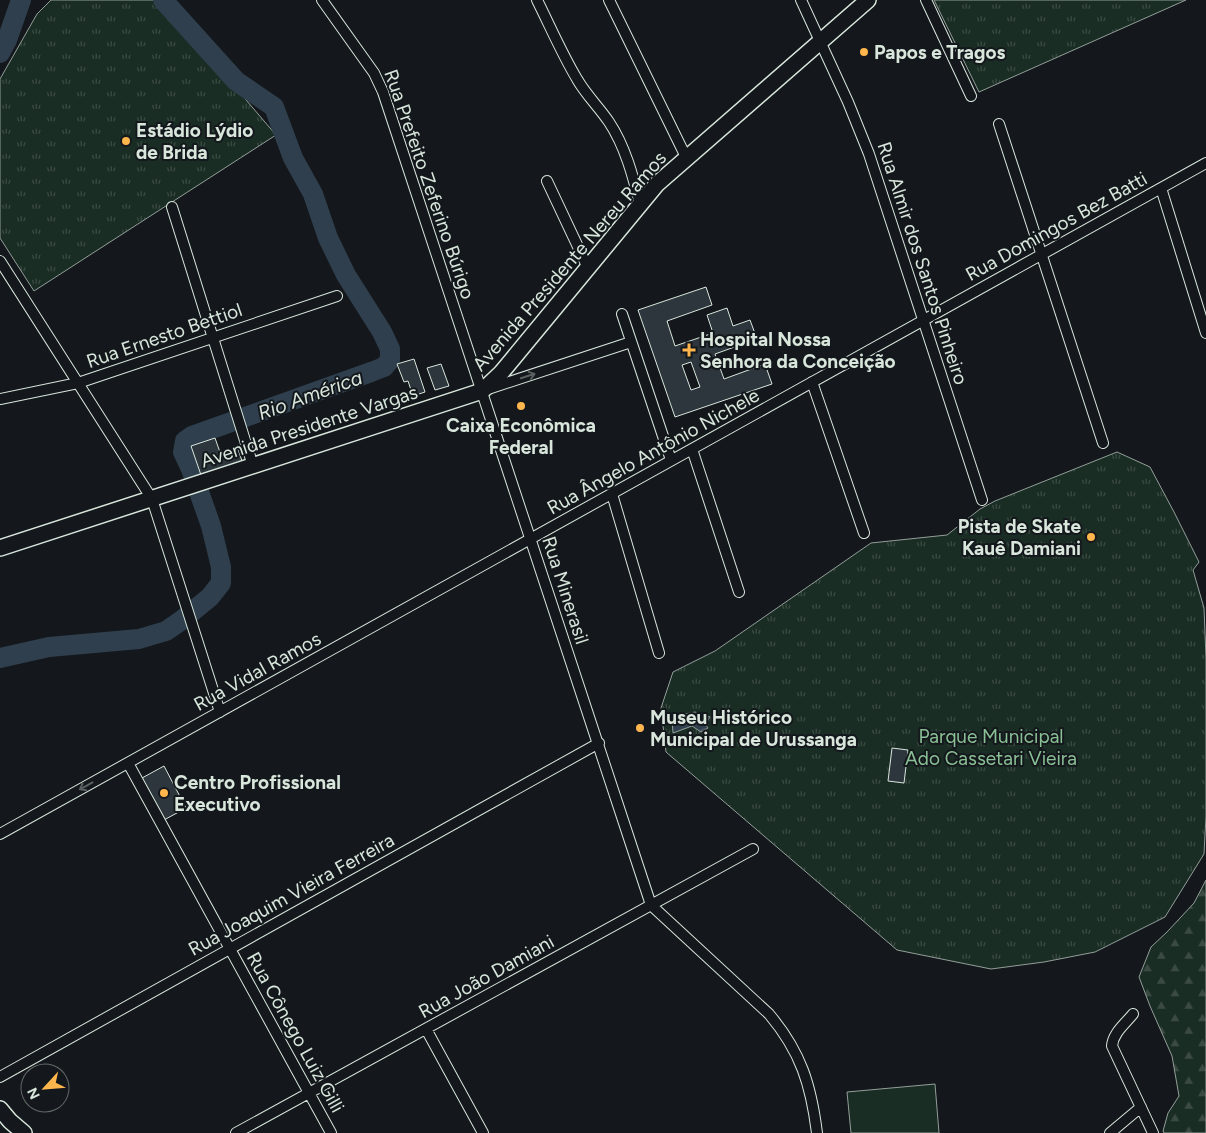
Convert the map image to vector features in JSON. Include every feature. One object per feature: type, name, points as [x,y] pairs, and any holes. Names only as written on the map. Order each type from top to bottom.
[{"type":"street","name":"Rua Prefeito Zeferino Búrigo","points":[[322,0],[379,82],[482,391]]},
{"type":"street","points":[[537,0],[576,77],[619,139],[632,174],[640,204]]},
{"type":"street","points":[[609,0],[686,157]]},
{"type":"street","name":"Rua Almir dos Santos Pinheiro","points":[[801,0],[848,102],[869,154],[982,500]]},
{"type":"street","name":"Avenida Presidente Nereu Ramos","points":[[482,391],[511,361],[657,184],[868,0]]},
{"type":"street","points":[[926,0],[971,96]]},
{"type":"street","points":[[999,124],[1103,443]]},
{"type":"street","name":"Rua Domingos Bez Batti","points":[[924,320],[1206,163]]},
{"type":"street","points":[[547,181],[588,268]]},
{"type":"street","points":[[1161,188],[1206,333]]},
{"type":"street","points":[[172,208],[253,466]]},
{"type":"street","points":[[0,261],[152,499],[220,712]]},
{"type":"street","name":"Rua Ernesto Bettiol","points":[[0,399],[78,383],[336,296]]},
{"type":"street","points":[[622,314],[671,460]]},
{"type":"street","name":"Rua Ângelo Antônio Nichele","points":[[531,539],[924,320]]},
{"type":"street","name":"Avenida Presidente Vargas","points":[[0,548],[631,342]]},
{"type":"street","points":[[812,382],[864,533]]},
{"type":"street","name":"Rua Minerasil","points":[[482,391],[651,905]]},
{"type":"street","points":[[692,449],[739,592]]},
{"type":"street","points":[[612,494],[659,653]]},
{"type":"street","name":"Rua Vidal Ramos","points":[[0,834],[531,539]]},
{"type":"street","name":"Rua Joaquim Vieira Ferreira","points":[[0,1077],[598,743]]},
{"type":"street","name":"Rua Cônego Luiz Gilli","points":[[128,763],[331,1133]]},
{"type":"street","name":"Rua João Damiani","points":[[236,1133],[753,849]]},
{"type":"street","points":[[651,905],[769,1014],[779,1026],[792,1044],[802,1066],[814,1107],[817,1133]]},
{"type":"street","points":[[1133,1014],[1115,1034],[1112,1039],[1112,1046],[1153,1133]]},
{"type":"street","points":[[426,1029],[483,1133]]},
{"type":"street","points":[[1110,1133],[1141,1108]]},
{"type":"street","points":[[0,1109],[24,1133]]},
{"type":"green space","points":[[51,0],[154,0],[200,46],[276,135],[34,291],[0,238],[0,79],[37,14]]},
{"type":"green space","points":[[934,0],[1186,0],[979,92]]},
{"type":"green space","name":"Parque Municipal Ado Cassetari Vieira","points":[[1117,452],[1150,467],[1199,562],[1193,570],[1204,608],[1206,658],[1206,816],[1204,854],[1165,917],[1095,952],[1044,962],[991,969],[897,950],[666,752],[661,708],[673,672],[715,651],[871,543],[947,535],[980,509],[995,501]]},
{"type":"green space","points":[[1206,880],[1206,1133],[1164,1133],[1168,1113],[1179,1096],[1172,1056],[1139,977],[1151,947],[1194,903]]},
{"type":"green space","points":[[935,1084],[939,1133],[851,1133],[847,1092]]},
{"type":"water","points":[[695,712],[710,717],[705,724],[708,728],[701,732],[692,726],[673,733],[672,720]]},
{"type":"building","name":"Hospital Nossa Senhora da Conceição","points":[[706,287],[712,305],[667,321],[675,346],[713,333],[707,315],[727,308],[733,326],[750,320],[757,339],[715,354],[724,379],[765,364],[772,384],[675,417],[638,310]],"holes":[[[691,362],[700,387],[691,390],[682,365]]]},
{"type":"building","points":[[414,359],[425,392],[413,396],[408,381],[404,382],[397,364]]},
{"type":"building","points":[[441,364],[449,386],[435,390],[427,368]]},
{"type":"building","points":[[215,438],[221,455],[238,449],[242,461],[201,475],[191,446]]},
{"type":"building","points":[[892,748],[908,750],[904,783],[888,781]]},
{"type":"building","name":"Centro Profissional Executivo","points":[[164,766],[186,808],[164,820],[142,778]]},
{"type":"waterway","points":[[0,53],[7,40],[21,0]]},
{"type":"waterway","name":"Rio América","points":[[0,658],[49,647],[139,639],[166,631],[182,620],[210,597],[221,583],[221,567],[211,526],[183,452],[185,441],[192,436],[384,367],[390,360],[390,349],[382,332],[346,275],[328,238],[313,194],[293,158],[274,107],[236,81],[163,0]]},
{"type":"place","name":"Papos e Tragos","points":[[864,52]]},
{"type":"place","name":"Estádio Lýdio de Brida","points":[[126,141]]},
{"type":"place","name":"Hospital Nossa Senhora da Conceição","points":[[689,350]]},
{"type":"place","name":"Caixa Econômica Federal","points":[[521,406]]},
{"type":"place","name":"Pista de Skate Kauê Damiani","points":[[1091,537]]},
{"type":"place","name":"Museu Histórico Municipal de Urussanga","points":[[640,728]]},
{"type":"place","name":"Centro Profissional Executivo","points":[[164,793]]}]
